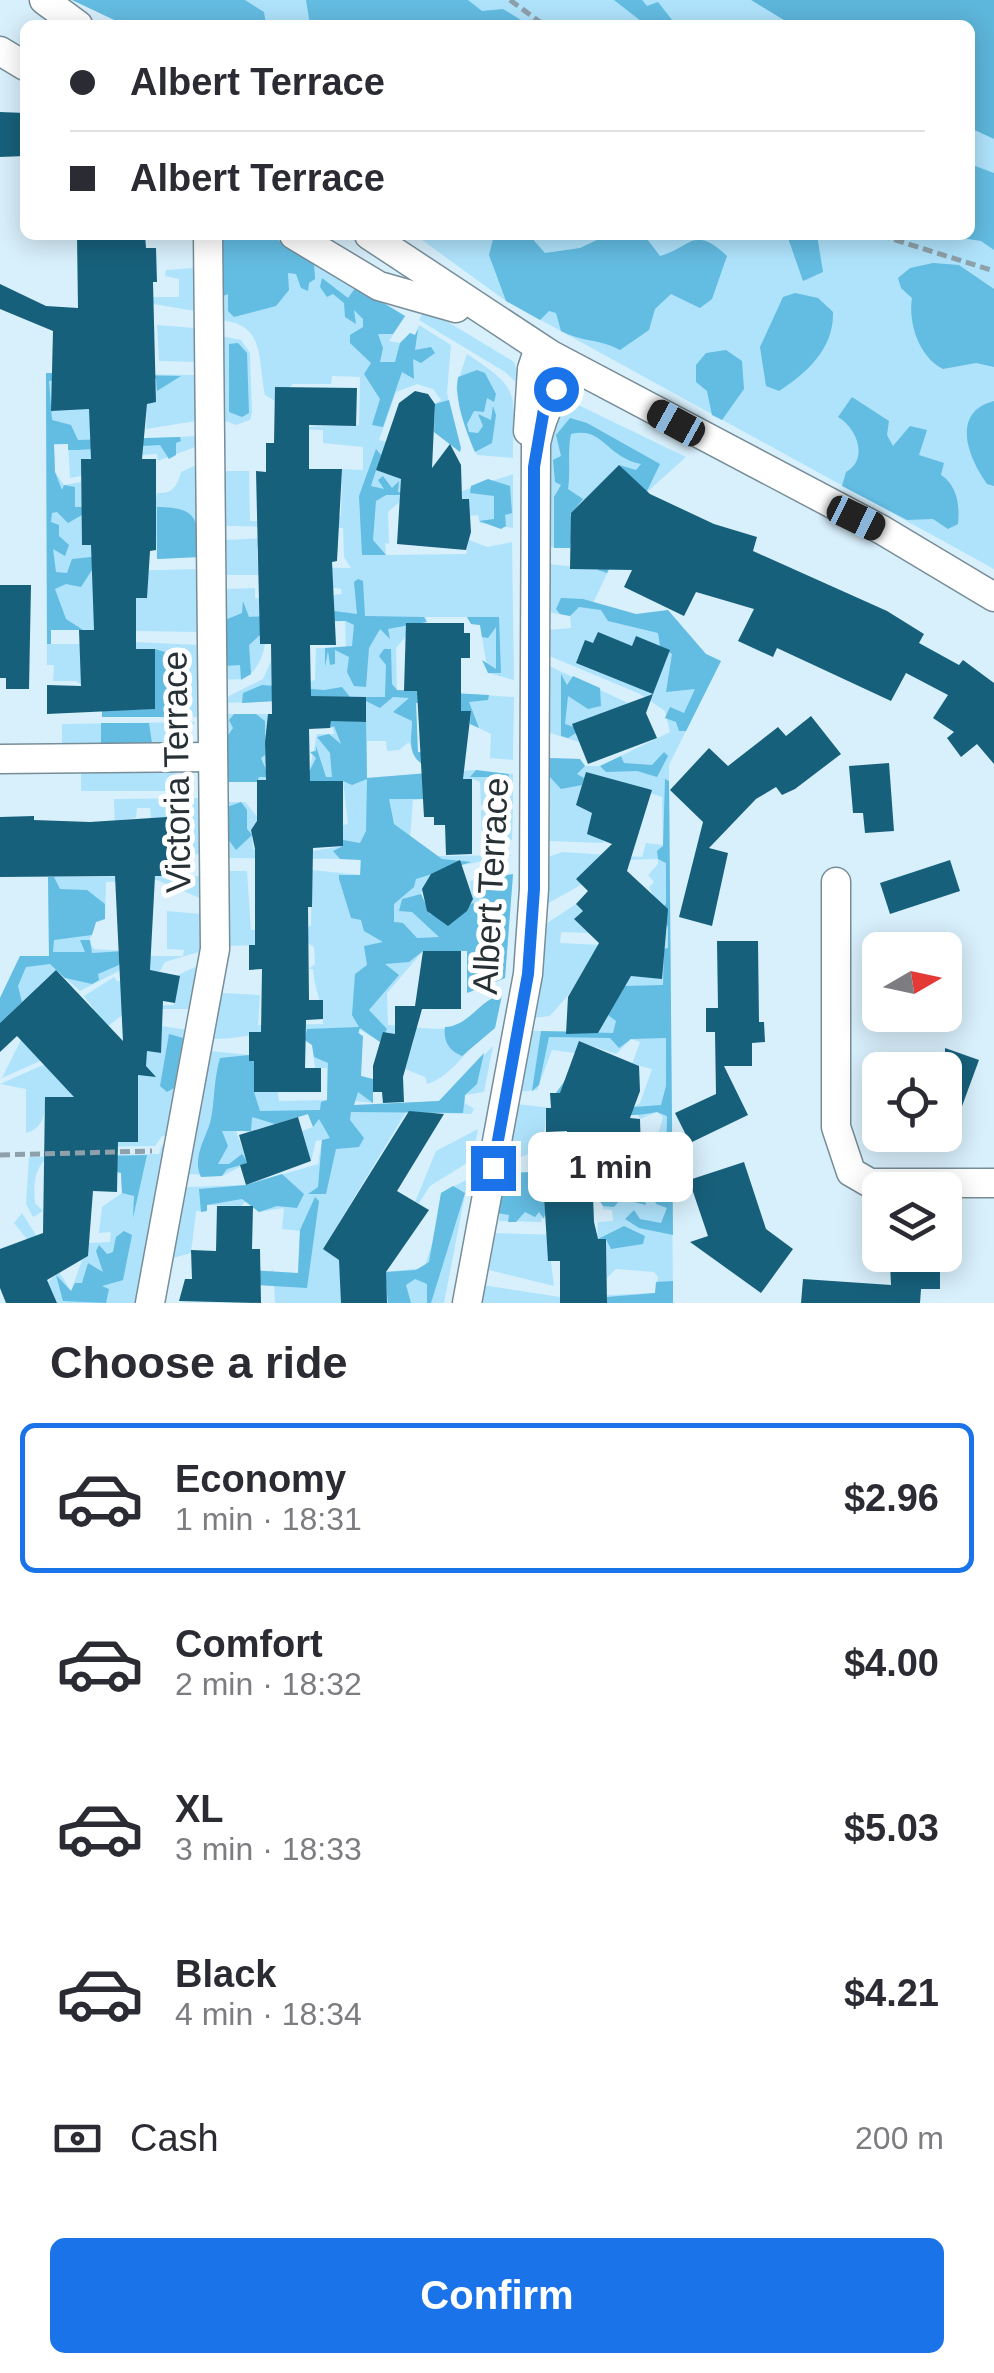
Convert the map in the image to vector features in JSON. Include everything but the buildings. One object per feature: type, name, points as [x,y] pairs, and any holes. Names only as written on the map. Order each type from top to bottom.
[{"type":"street","points":[[44,0],[71,20]]},
{"type":"street","name":"Victoria Terrace","points":[[150,1303],[215,948],[208,240]]},
{"type":"street","points":[[302,240],[379,286],[495,322]]},
{"type":"street","points":[[376,240],[495,322],[580,372],[898,539],[994,597]]},
{"type":"street","name":"Albert Terrace","points":[[468,1303],[529,956],[534,877],[534,467],[528,408],[539,348]]},
{"type":"street","name":"Albert Terrace","points":[[534,467],[544,409],[556,389],[580,372]]},
{"type":"street","points":[[0,759],[212,757]]},
{"type":"street","points":[[836,882],[836,1127],[851,1172],[870,1184],[994,1182]]},
{"type":"path","points":[[510,0],[537,20]]},
{"type":"path","points":[[896,240],[994,271]]},
{"type":"path","points":[[0,1155],[140,1151]]},
{"type":"shaded area","points":[[72,0],[751,0],[784,20],[114,20]]},
{"type":"shaded area","points":[[72,0],[245,0],[264,12],[265,20],[114,20]]},
{"type":"shaded area","points":[[306,0],[468,0],[482,11],[503,9],[521,20],[309,20]]},
{"type":"shaded area","points":[[614,0],[642,0],[647,6],[658,2],[672,20],[640,20]]},
{"type":"shaded area","points":[[751,0],[994,0],[994,139],[975,130],[975,20],[784,20]]},
{"type":"shaded area","points":[[975,130],[994,139],[994,569],[506,301],[422,240],[975,240]]},
{"type":"shaded area","points":[[975,166],[994,173],[994,250],[974,240]]},
{"type":"shaded area","points":[[223,240],[278,240],[405,316],[389,341],[400,343],[410,333],[415,335],[419,325],[451,345],[447,393],[460,452],[434,432],[435,404],[441,400],[433,389],[417,384],[396,392],[379,440],[386,442],[377,470],[422,487],[462,491],[513,474],[513,528],[480,523],[478,515],[470,516],[468,499],[405,497],[388,512],[389,544],[385,543],[386,555],[466,554],[469,540],[487,547],[512,542],[514,680],[488,673],[480,625],[471,624],[467,617],[425,617],[427,622],[407,623],[406,636],[396,648],[397,690],[514,697],[513,760],[490,758],[491,734],[470,724],[471,711],[437,702],[416,703],[417,761],[409,742],[399,750],[387,751],[386,741],[367,741],[367,778],[473,770],[513,774],[513,804],[481,805],[480,782],[473,779],[423,779],[423,799],[413,800],[410,838],[437,856],[513,855],[434,871],[421,894],[430,914],[452,920],[472,903],[470,881],[513,874],[505,978],[467,993],[468,951],[423,951],[387,993],[388,1025],[439,1029],[462,1024],[488,1001],[502,995],[495,1028],[446,1074],[427,1084],[425,1077],[405,1069],[414,1039],[383,1032],[380,1042],[359,1029],[361,1076],[373,1079],[373,1103],[354,1101],[354,1106],[439,1101],[493,1046],[484,1092],[465,1095],[465,1103],[474,1109],[471,1114],[406,1112],[323,1249],[385,1272],[424,1268],[440,1220],[441,1193],[468,1179],[444,1303],[275,1303],[274,1285],[256,1285],[273,1269],[273,1273],[298,1273],[300,1231],[282,1229],[284,1208],[259,1212],[247,1200],[241,1206],[207,1205],[207,1211],[196,1211],[191,1253],[173,1258],[186,1187],[246,1185],[318,1164],[322,1140],[316,1141],[311,1161],[302,1131],[313,1127],[308,1114],[248,1132],[235,1129],[248,1163],[222,1176],[188,1174],[211,1051],[249,1055],[249,1061],[254,1061],[254,1092],[278,1092],[279,1101],[327,1100],[327,1068],[315,1068],[312,1045],[299,1038],[275,1033],[213,1039],[222,993],[260,995],[258,1025],[323,1024],[313,969],[308,969],[315,964],[314,947],[308,943],[229,946],[229,871],[247,871],[251,930],[305,930],[311,925],[312,870],[361,875],[360,859],[228,858],[227,802],[245,802],[259,819],[252,834],[253,849],[312,851],[343,846],[343,825],[348,824],[343,781],[316,781],[316,786],[287,779],[226,782],[226,714],[268,714],[266,770],[309,772],[317,734],[334,734],[331,720],[366,721],[365,697],[226,703],[229,696],[263,679],[271,661],[272,693],[315,680],[316,648],[346,648],[345,621],[261,623],[260,643],[265,644],[257,666],[242,678],[226,679],[224,589],[255,588],[255,598],[334,610],[334,595],[342,594],[341,589],[259,575],[224,575],[224,540],[265,538],[265,547],[257,547],[258,567],[351,568],[344,557],[343,528],[226,526],[223,471],[249,471],[250,521],[272,521],[272,516],[341,516],[342,469],[363,470],[363,447],[323,443],[323,430],[275,428],[359,425],[360,377],[332,376],[331,384],[293,384],[275,401],[265,395],[253,337],[236,323],[221,320]]},
{"type":"shaded area","points":[[223,240],[278,240],[314,262],[315,279],[309,283],[308,291],[301,288],[296,274],[288,273],[289,290],[276,306],[234,317],[228,311],[228,294],[221,297]]},
{"type":"shaded area","points":[[493,240],[533,240],[545,253],[580,248],[597,240],[648,240],[660,256],[699,240],[716,246],[727,256],[712,299],[700,308],[671,294],[655,309],[649,330],[620,350],[561,331],[556,313],[549,311],[540,320],[506,301],[489,255]]},
{"type":"shaded area","points":[[789,240],[818,240],[823,272],[803,281]]},
{"type":"shaded area","points":[[933,263],[959,265],[994,289],[994,367],[976,363],[943,369],[922,348],[914,328],[912,298],[901,288],[898,278],[910,268]]},
{"type":"shaded area","points":[[195,268],[195,311],[153,304],[146,297],[179,297],[179,279],[165,276],[166,270]]},
{"type":"shaded area","points":[[322,278],[348,298],[356,287],[405,316],[393,334],[378,334],[383,348],[380,362],[395,362],[400,343],[418,329],[415,350],[431,347],[435,353],[421,363],[413,359],[414,379],[402,372],[383,427],[372,425],[380,399],[364,374],[371,363],[350,343],[350,335],[363,327],[363,319],[354,310],[356,324],[345,317],[344,303],[333,294],[327,297],[320,287]]},
{"type":"shaded area","points":[[795,293],[818,298],[833,312],[832,325],[817,358],[779,391],[766,386],[760,347],[783,297]]},
{"type":"shaded area","points":[[425,308],[514,362],[522,388],[505,372],[419,320]]},
{"type":"shaded area","points":[[157,325],[195,328],[196,362],[159,361]]},
{"type":"shaded area","points":[[221,336],[241,340],[250,353],[252,413],[250,420],[236,425],[223,420]]},
{"type":"shaded area","points":[[238,343],[247,353],[249,413],[242,417],[229,412],[229,344]]},
{"type":"shaded area","points":[[726,350],[742,361],[744,389],[722,420],[712,415],[707,391],[696,382],[696,365],[706,353]]},
{"type":"shaded area","points":[[467,354],[507,386],[513,406],[513,458],[477,455],[472,446],[456,388]]},
{"type":"shaded area","points":[[477,370],[485,373],[496,394],[494,402],[487,398],[484,412],[474,411],[467,424],[469,432],[478,433],[483,426],[478,414],[491,420],[493,406],[496,415],[492,443],[475,452],[462,415],[457,386],[458,377]]},
{"type":"shaded area","points":[[46,373],[196,375],[196,421],[146,429],[147,403],[156,402],[156,379],[85,376],[125,440],[195,436],[195,447],[158,461],[157,454],[82,459],[81,476],[70,478],[68,444],[54,445],[55,472],[64,485],[81,482],[82,501],[156,499],[157,493],[174,488],[181,472],[196,465],[199,557],[157,559],[155,510],[82,511],[82,545],[118,544],[121,571],[198,569],[199,632],[136,631],[136,598],[147,598],[147,576],[94,630],[50,630],[51,644],[80,644],[85,687],[76,681],[53,681],[54,665],[47,665]]},
{"type":"shaded area","points":[[46,373],[181,376],[157,391],[156,379],[85,376],[49,381],[52,420],[71,425],[78,440],[180,437],[181,441],[176,443],[176,455],[169,459],[160,445],[68,450],[68,444],[54,444],[55,472],[62,490],[64,485],[75,487],[75,507],[96,507],[68,523],[57,512],[52,513],[51,522],[59,525],[59,536],[69,545],[65,556],[53,549],[56,572],[67,573],[72,559],[101,556],[81,587],[66,584],[55,589],[66,619],[83,630],[51,630],[51,644],[47,644]]},
{"type":"shaded area","points":[[852,397],[889,421],[887,435],[893,446],[910,426],[927,430],[919,455],[944,463],[941,475],[956,496],[958,524],[948,529],[933,519],[907,520],[842,486],[859,452],[851,428],[838,417]]},
{"type":"shaded area","points":[[449,400],[460,452],[434,432],[435,404]]},
{"type":"shaded area","points":[[994,401],[994,486],[987,484],[980,473],[967,436],[972,415]]},
{"type":"shaded area","points":[[572,402],[686,457],[646,493],[593,603],[721,661],[669,765],[673,1303],[478,1303],[483,1285],[560,1297],[655,1293],[658,1277],[654,1272],[616,1269],[607,1278],[606,1239],[548,1239],[554,1286],[485,1269],[493,1233],[597,1236],[598,1222],[613,1221],[612,1210],[603,1209],[603,1202],[594,1195],[593,1178],[544,1179],[544,1199],[548,1200],[541,1222],[499,1221],[503,1173],[629,1170],[657,1138],[663,1117],[657,1112],[640,1119],[634,1107],[640,1103],[652,1069],[632,1064],[640,1042],[631,1039],[616,1054],[580,1042],[575,1053],[552,1050],[537,1090],[519,1092],[532,1031],[566,1031],[592,956],[570,993],[550,1016],[533,1018],[547,923],[576,904],[583,911],[574,919],[589,933],[561,932],[560,943],[602,945],[653,895],[649,887],[654,882],[648,875],[658,864],[658,859],[625,860],[547,904],[548,857],[562,852],[642,857],[646,843],[663,845],[662,797],[586,772],[577,805],[592,813],[604,843],[548,841],[548,758],[580,759],[585,766],[600,766],[670,732],[665,711],[640,694],[547,655],[547,630],[571,628],[570,616],[547,612],[548,564],[598,569],[571,540],[570,548],[548,547],[548,444],[560,410]]},
{"type":"shaded area","points":[[570,418],[587,423],[660,464],[646,493],[619,465],[636,470],[641,464],[620,455],[591,434],[571,434],[568,489],[583,499],[570,515],[594,538],[643,498],[607,573],[598,570],[598,541],[571,540],[570,548],[554,548],[554,497],[561,485],[555,482],[553,460],[561,456],[556,435]]},
{"type":"shaded area","points":[[376,449],[381,455],[371,486],[384,489],[378,480],[383,476],[392,488],[399,481],[398,492],[419,495],[386,495],[376,501],[373,540],[386,555],[362,555],[359,496]]},
{"type":"shaded area","points":[[488,479],[510,486],[512,513],[505,515],[506,526],[501,529],[479,521],[494,519],[494,496],[470,493],[471,486]]},
{"type":"shaded area","points":[[157,507],[181,510],[193,518],[199,557],[157,559]]},
{"type":"shaded area","points":[[363,581],[365,616],[424,617],[427,622],[388,629],[390,639],[380,629],[369,648],[366,687],[354,686],[347,672],[349,657],[335,650],[335,664],[330,665],[328,651],[325,667],[325,648],[352,646],[354,625],[346,621],[261,622],[260,635],[249,645],[251,674],[241,680],[240,665],[225,666],[225,620],[242,613],[243,601],[249,617],[334,611],[357,614],[354,582]]},
{"type":"shaded area","points":[[561,598],[583,599],[636,614],[668,610],[706,654],[721,661],[686,731],[679,731],[676,722],[665,718],[670,707],[684,713],[695,689],[666,692],[672,654],[660,646],[658,633],[608,621],[601,610],[579,607],[570,616],[560,614],[556,609]]},
{"type":"shaded area","points":[[467,617],[499,617],[501,673],[488,673],[482,660],[496,669],[496,627],[488,638],[482,637],[480,625],[471,624]]},
{"type":"shaded area","points":[[113,641],[199,645],[197,717],[102,717],[102,710],[155,709],[155,649],[118,649]]},
{"type":"shaded area","points":[[155,649],[165,652],[184,717],[102,717],[102,710],[155,709]]},
{"type":"shaded area","points":[[384,649],[391,649],[392,684],[397,690],[489,695],[488,700],[469,702],[479,728],[470,724],[471,711],[438,712],[424,702],[416,703],[418,752],[438,753],[424,765],[418,761],[411,745],[412,721],[393,712],[409,698],[393,697],[380,708],[366,701],[366,697],[385,697],[386,665],[379,656]]},
{"type":"shaded area","points":[[547,665],[628,703],[579,742],[547,732]]},
{"type":"shaded area","points":[[561,674],[567,685],[573,676],[600,688],[601,706],[588,709],[568,696],[565,724],[574,727],[576,733],[568,738],[561,736]]},
{"type":"shaded area","points":[[262,685],[324,690],[342,687],[350,697],[242,703],[243,693]]},
{"type":"shaded area","points":[[234,714],[256,714],[265,721],[265,755],[261,758],[269,777],[259,777],[257,782],[226,782],[226,738],[233,728],[229,720]]},
{"type":"shaded area","points":[[331,720],[366,722],[367,778],[428,773],[423,799],[389,799],[394,824],[442,859],[471,862],[416,879],[414,887],[394,904],[394,922],[403,923],[417,938],[439,937],[412,912],[399,911],[402,899],[421,894],[430,914],[456,919],[472,903],[481,906],[482,880],[513,874],[505,978],[467,993],[467,951],[423,951],[409,962],[385,964],[399,975],[369,1010],[387,1029],[380,1042],[360,1028],[358,1033],[363,1036],[361,1076],[373,1079],[373,1103],[358,1092],[354,1105],[439,1101],[484,1053],[477,1084],[465,1095],[463,1113],[351,1112],[350,1120],[364,1138],[359,1147],[336,1149],[326,1194],[308,1194],[318,1187],[322,1140],[330,1138],[319,1119],[313,1127],[308,1114],[275,1124],[252,1117],[251,1131],[222,1131],[228,1146],[218,1164],[229,1164],[242,1154],[248,1163],[227,1169],[222,1176],[201,1177],[199,1156],[210,1123],[220,1058],[249,1055],[249,1061],[254,1061],[254,1092],[260,1111],[320,1110],[321,1102],[327,1100],[328,1063],[314,1057],[312,1045],[305,1040],[307,1029],[359,1027],[352,1015],[355,974],[367,965],[364,946],[383,942],[364,931],[361,920],[351,918],[339,879],[339,875],[360,875],[361,860],[340,859],[333,851],[343,846],[343,840],[360,843],[366,831],[367,779],[352,785],[343,781],[294,781],[309,772],[316,758],[310,752],[316,751],[316,746],[326,777],[332,777],[330,753],[317,737],[329,734],[341,744],[334,726],[330,728]]},
{"type":"shaded area","points":[[195,722],[186,732],[154,743],[62,744],[62,724]]},
{"type":"shaded area","points":[[101,723],[149,723],[152,743],[101,743]]},
{"type":"shaded area","points":[[664,752],[668,756],[657,777],[637,771],[606,772],[600,766],[621,756],[624,763],[652,765]]},
{"type":"shaded area","points":[[548,758],[580,759],[585,766],[577,774],[584,778],[582,785],[561,789],[548,775]]},
{"type":"shaded area","points":[[168,769],[189,780],[195,791],[81,791],[81,770]]},
{"type":"shaded area","points":[[476,770],[508,774],[513,790],[505,805],[489,805],[496,782],[491,777],[470,777]]},
{"type":"shaded area","points":[[665,779],[669,781],[673,1235],[639,1228],[625,1219],[634,1210],[640,1219],[661,1223],[667,1208],[656,1204],[652,1192],[654,1187],[666,1185],[662,1178],[638,1178],[646,1205],[621,1199],[614,1207],[603,1206],[593,1191],[615,1181],[620,1169],[659,1169],[666,1163],[667,1116],[657,1112],[606,1112],[556,1093],[566,1079],[634,1107],[661,1105],[666,1086],[666,1038],[631,1039],[619,1048],[610,1038],[549,1037],[539,1085],[532,1091],[541,1031],[613,1033],[616,1021],[608,1015],[625,986],[663,985],[664,949],[668,948],[668,927],[661,917],[666,903],[666,863],[658,859],[657,851],[663,846]]},
{"type":"shaded area","points":[[198,798],[202,854],[180,855],[176,835],[168,834],[151,818],[150,808],[137,808],[136,818],[122,820],[122,866],[116,868],[114,799]]},
{"type":"shaded area","points":[[241,802],[247,810],[247,829],[252,835],[236,850],[228,839],[227,807]]},
{"type":"shaded area","points":[[513,809],[512,840],[481,830],[481,810]]},
{"type":"shaded area","points":[[201,876],[202,899],[157,880],[106,882],[105,919],[96,922],[89,942],[94,949],[124,951],[124,956],[183,956],[184,950],[167,949],[167,911],[202,914],[202,951],[165,962],[160,971],[154,972],[135,1006],[174,1005],[180,977],[176,976],[195,967],[198,971],[191,1009],[130,1009],[56,1067],[144,1075],[147,1051],[160,1053],[154,1025],[189,1030],[168,1136],[162,1136],[155,1146],[83,1147],[75,1097],[46,1097],[40,1124],[26,1133],[26,1089],[0,1084],[52,1061],[93,1008],[84,996],[114,977],[117,981],[135,982],[120,962],[119,971],[80,991],[56,970],[0,1023],[0,998],[20,956],[49,956],[48,877]]},
{"type":"shaded area","points":[[48,877],[54,877],[60,889],[87,890],[105,904],[105,919],[96,922],[92,935],[54,940],[53,952],[85,952],[80,940],[90,940],[92,953],[124,951],[119,965],[98,974],[99,980],[92,984],[65,978],[50,964],[26,967],[18,986],[22,1002],[0,1023],[0,998],[20,956],[49,956]]},
{"type":"shaded area","points":[[502,995],[495,1028],[462,1056],[454,1051],[446,1041],[445,1027],[454,1026]]},
{"type":"shaded area","points":[[169,1034],[183,1038],[174,1088],[167,1092],[160,1086]]},
{"type":"shaded area","points":[[21,1040],[58,1053],[2,1078]]},
{"type":"shaded area","points":[[517,1104],[551,1108],[546,1108],[543,1137],[534,1150],[507,1159]]},
{"type":"shaded area","points":[[478,1129],[472,1160],[430,1186],[419,1203],[415,1202],[436,1151]]},
{"type":"shaded area","points":[[162,1145],[167,1146],[137,1303],[57,1303],[48,1282],[56,1275],[14,1223],[22,1213],[71,1291],[82,1260],[88,1256],[89,1243],[110,1242],[111,1232],[99,1233],[102,1207],[122,1193],[121,1173],[96,1174],[44,1161],[35,1186],[35,1203],[43,1211],[33,1217],[26,1204],[29,1157],[159,1154]]},
{"type":"shaded area","points":[[147,1155],[133,1218],[134,1196],[122,1193],[121,1173],[71,1157]]},
{"type":"shaded area","points":[[567,1171],[593,1178],[544,1179],[544,1199],[548,1200],[544,1219],[539,1212],[535,1217],[525,1212],[516,1222],[508,1222],[509,1215],[497,1213],[503,1173]]},
{"type":"shaded area","points":[[282,1174],[304,1194],[297,1208],[277,1206],[259,1212],[242,1199],[207,1205],[207,1211],[201,1212],[199,1189],[246,1185]]},
{"type":"shaded area","points":[[453,1186],[465,1193],[431,1303],[427,1303],[427,1284],[415,1279],[406,1285],[411,1303],[388,1303],[385,1272],[416,1270],[429,1262],[441,1193]]},
{"type":"shaded area","points":[[315,1197],[319,1201],[307,1288],[256,1285],[218,1268],[298,1273],[300,1230]]},
{"type":"shaded area","points":[[624,1226],[645,1236],[643,1244],[611,1249],[606,1239],[598,1239]]},
{"type":"shaded area","points":[[124,1231],[132,1235],[123,1280],[102,1286],[109,1289],[106,1303],[63,1301],[56,1275],[71,1291],[75,1283],[82,1283],[88,1263],[103,1272],[96,1251],[99,1245],[107,1254],[113,1252],[116,1237]]},
{"type":"shaded area","points":[[673,1281],[673,1303],[607,1303],[607,1297],[655,1293],[656,1282]]},
{"type":"route","points":[[493,1168],[528,974],[534,889],[534,467],[544,409],[556,389]]}]
